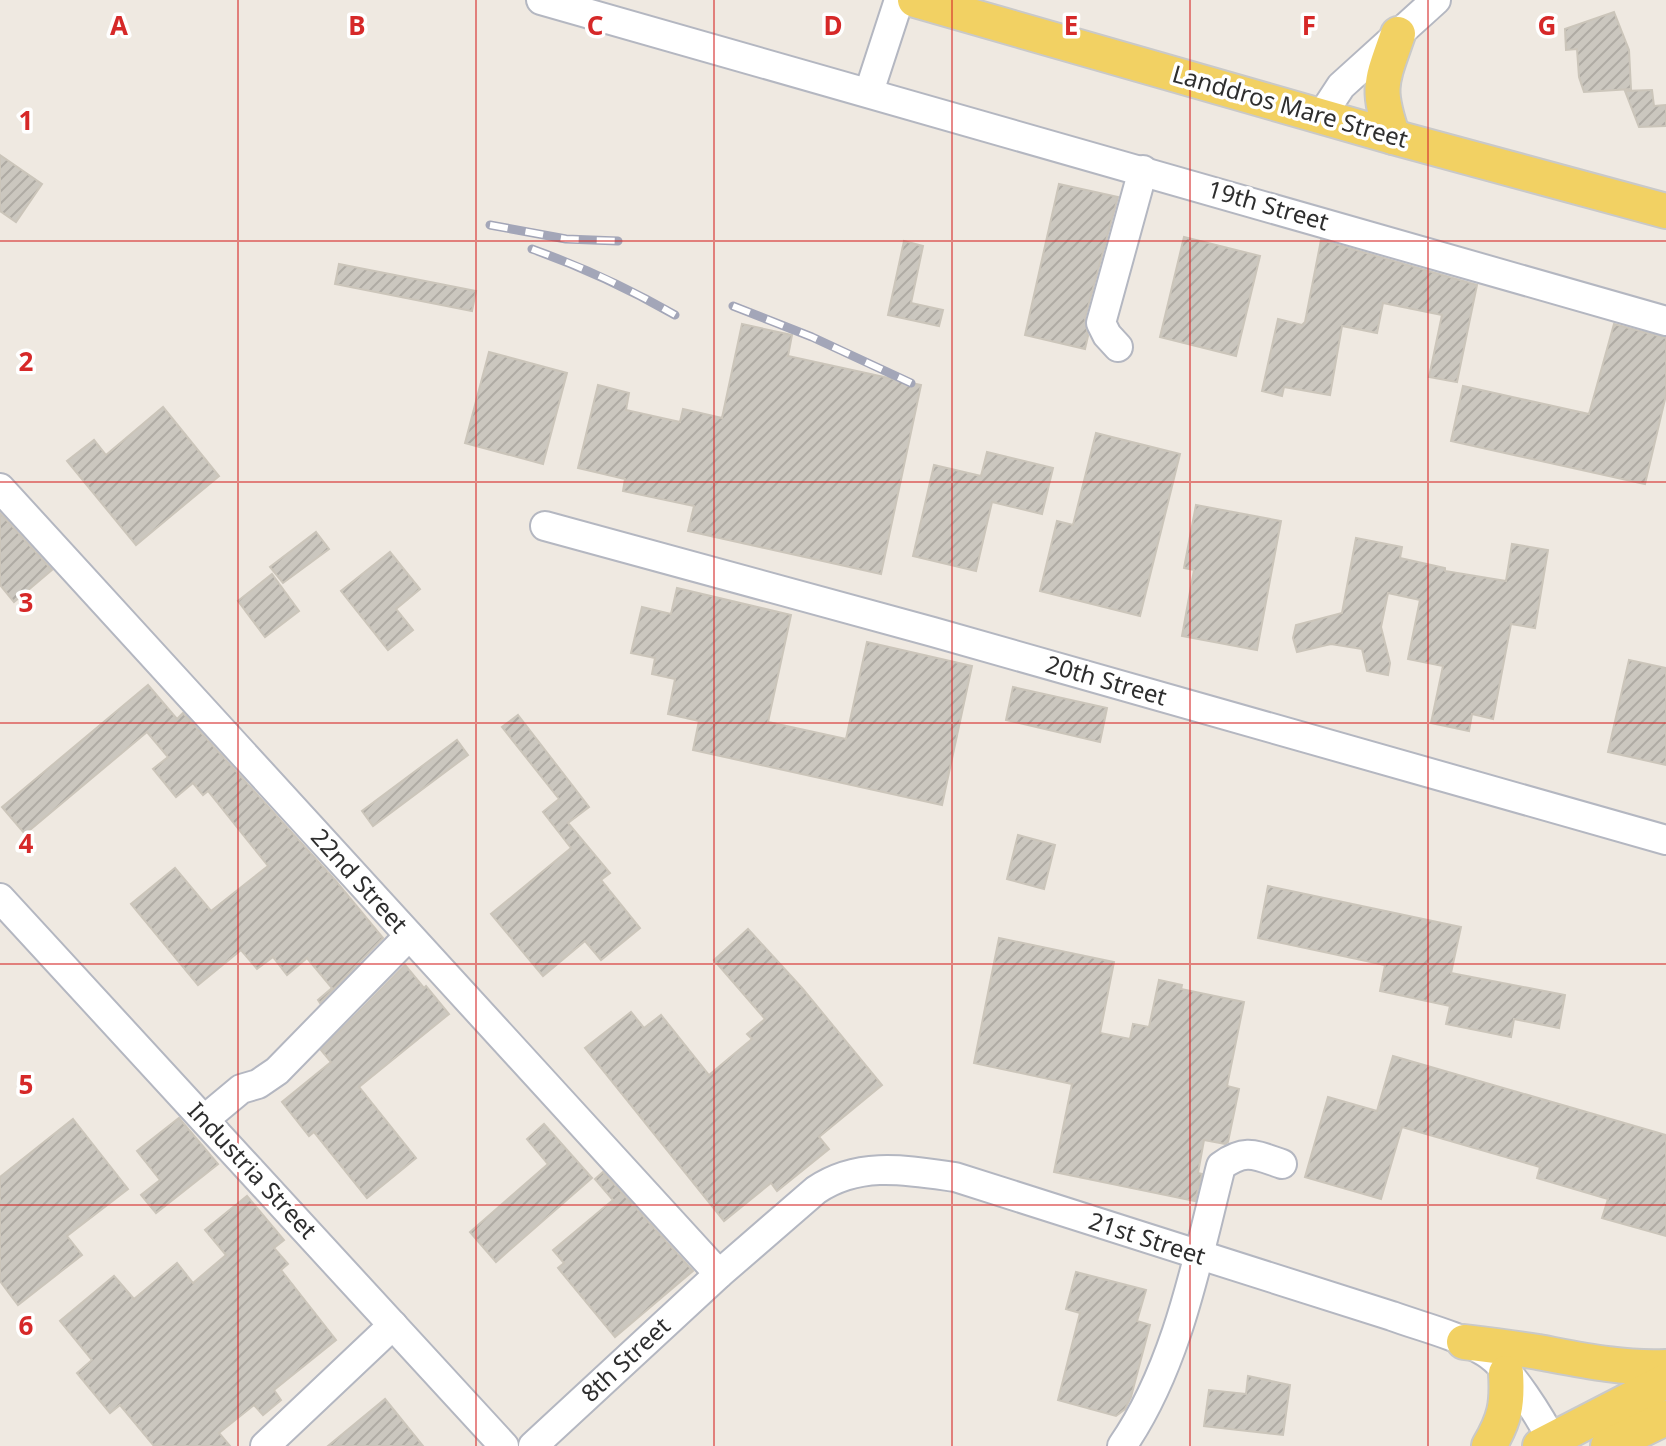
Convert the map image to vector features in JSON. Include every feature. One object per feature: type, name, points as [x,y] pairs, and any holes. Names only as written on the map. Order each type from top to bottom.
[{"type":"main road","name":"Landdros Mare Street","points":[[915,0],[1393,137],[1666,211]]},
{"type":"main road","points":[[1393,137],[1383,108],[1381,82],[1398,34]]},
{"type":"main road","points":[[1464,1342],[1534,1351],[1596,1364],[1666,1367]]},
{"type":"main road","points":[[1489,1446],[1508,1404],[1506,1373]]},
{"type":"main road","points":[[1549,1444],[1666,1381]]},
{"type":"main road","points":[[1608,1446],[1666,1418]]},
{"type":"street","name":"19th Street","points":[[541,0],[1666,321]]},
{"type":"street","points":[[869,92],[899,0]]},
{"type":"street","points":[[1322,115],[1341,86],[1436,0]]},
{"type":"street","points":[[1118,347],[1101,323],[1143,170]]},
{"type":"street","name":"22nd Street","points":[[0,488],[719,1274]]},
{"type":"street","name":"20th Street","points":[[545,526],[903,623],[1666,840]]},
{"type":"street","name":"Industria Street","points":[[0,898],[504,1446]]},
{"type":"street","points":[[205,1119],[241,1089],[258,1084],[277,1071],[409,936]]},
{"type":"street","points":[[1122,1446],[1137,1425],[1171,1346],[1221,1166],[1234,1156],[1248,1153],[1282,1164]]},
{"type":"street","name":"21st Street","points":[[719,1274],[833,1178],[850,1172],[885,1168],[955,1177],[1392,1316],[1464,1342],[1487,1353],[1506,1373],[1534,1409],[1549,1444]]},
{"type":"street","name":"8th Street","points":[[533,1446],[719,1274]]},
{"type":"street","points":[[265,1446],[393,1325]]},
{"type":"building","points":[[1614,12],[1629,50],[1631,89],[1584,92],[1579,77],[1577,49],[1566,50],[1565,29]]},
{"type":"building","points":[[1652,90],[1654,106],[1666,105],[1666,126],[1639,127],[1625,91]]},
{"type":"building","points":[[0,155],[42,184],[16,222],[0,211]]},
{"type":"building","points":[[1059,184],[1118,197],[1085,318],[1088,336],[1085,349],[1025,335]]},
{"type":"building","points":[[1184,237],[1260,256],[1236,356],[1160,337]]},
{"type":"building","points":[[1321,240],[1477,285],[1457,382],[1429,377],[1442,315],[1383,303],[1377,333],[1342,326],[1330,395],[1284,387],[1282,396],[1262,391],[1278,319],[1302,325],[1305,322]]},
{"type":"building","points":[[904,241],[923,246],[911,303],[943,310],[939,326],[888,315]]},
{"type":"building","points":[[339,264],[476,291],[472,311],[335,284]]},
{"type":"building","points":[[742,324],[792,335],[788,356],[921,385],[881,574],[688,531],[694,506],[623,491],[625,479],[578,468],[598,385],[629,393],[626,410],[680,422],[683,409],[722,418]]},
{"type":"building","points":[[1614,324],[1666,338],[1666,395],[1645,484],[1451,441],[1463,386],[1589,414]]},
{"type":"building","points":[[489,352],[567,373],[543,464],[465,443]]},
{"type":"building","points":[[163,407],[219,476],[136,545],[67,461],[94,440],[106,455]]},
{"type":"building","points":[[1096,433],[1180,454],[1140,616],[1040,591],[1057,521],[1073,525]]},
{"type":"building","points":[[987,452],[1053,468],[1042,514],[992,502],[976,571],[913,556],[934,465],[981,476]]},
{"type":"building","points":[[1196,505],[1281,521],[1257,650],[1182,636],[1194,570],[1184,568]]},
{"type":"building","points":[[0,513],[52,570],[14,602],[0,585]]},
{"type":"building","points":[[316,532],[329,549],[283,583],[270,567]]},
{"type":"building","points":[[1356,538],[1402,547],[1400,558],[1445,568],[1445,571],[1506,581],[1512,544],[1548,550],[1535,628],[1511,624],[1493,719],[1472,714],[1469,731],[1431,723],[1443,666],[1408,659],[1420,600],[1388,593],[1381,627],[1390,663],[1388,675],[1367,671],[1362,649],[1331,644],[1297,652],[1293,638],[1296,625],[1342,613]]},
{"type":"building","points":[[390,552],[420,589],[396,609],[413,630],[388,650],[341,591]]},
{"type":"building","points":[[272,574],[299,611],[265,637],[238,601]]},
{"type":"building","points":[[677,588],[791,615],[768,722],[846,739],[867,642],[972,666],[942,805],[693,750],[699,721],[668,714],[675,679],[652,674],[655,658],[631,653],[642,607],[671,614]]},
{"type":"building","points":[[1629,660],[1666,668],[1666,765],[1608,752]]},
{"type":"building","points":[[148,685],[177,719],[183,713],[335,880],[383,938],[320,1003],[318,1000],[332,988],[307,958],[287,975],[273,957],[257,969],[241,950],[198,985],[131,904],[175,868],[211,911],[268,866],[208,791],[203,795],[193,783],[176,797],[153,769],[168,757],[147,732],[25,834],[2,807]]},
{"type":"building","points":[[1013,687],[1107,708],[1100,742],[1006,720]]},
{"type":"building","points":[[518,715],[589,807],[568,823],[610,873],[601,880],[640,928],[601,960],[585,941],[543,976],[491,914],[571,848],[543,812],[559,799],[502,727]]},
{"type":"building","points":[[457,740],[468,755],[373,826],[362,811]]},
{"type":"building","points":[[1018,835],[1055,845],[1044,889],[1007,879]]},
{"type":"building","points":[[1268,886],[1461,927],[1451,973],[1565,995],[1559,1028],[1514,1019],[1511,1037],[1446,1024],[1450,1006],[1380,991],[1385,965],[1258,938]]},
{"type":"building","points":[[748,929],[802,988],[882,1085],[819,1137],[829,1149],[777,1191],[771,1183],[724,1221],[585,1048],[631,1012],[644,1028],[661,1015],[709,1075],[752,1039],[747,1034],[765,1019],[714,960]]},
{"type":"building","points":[[999,938],[1114,962],[1100,1033],[1130,1039],[1133,1024],[1149,1027],[1159,980],[1182,985],[1181,989],[1244,1002],[1227,1086],[1239,1089],[1228,1142],[1204,1140],[1198,1173],[1202,1174],[1195,1201],[1054,1172],[1072,1084],[974,1063]]},
{"type":"building","points":[[405,965],[449,1014],[359,1087],[416,1158],[367,1198],[314,1132],[309,1136],[282,1102],[331,1062],[321,1050]]},
{"type":"building","points":[[1393,1056],[1666,1135],[1666,1236],[1602,1218],[1608,1199],[1537,1178],[1540,1167],[1402,1127],[1381,1199],[1305,1177],[1328,1097],[1377,1111]]},
{"type":"building","points":[[179,1118],[218,1164],[156,1213],[141,1195],[160,1180],[137,1151]]},
{"type":"building","points":[[73,1119],[128,1189],[67,1236],[82,1255],[18,1305],[0,1281],[0,1177]]},
{"type":"building","points":[[544,1124],[592,1178],[496,1262],[470,1232],[548,1164],[527,1139]]},
{"type":"building","points":[[603,1172],[693,1271],[615,1337],[558,1268],[564,1263],[553,1250],[613,1200],[595,1179]]},
{"type":"building","points":[[247,1196],[284,1240],[274,1248],[288,1264],[281,1270],[336,1340],[274,1390],[281,1400],[263,1415],[254,1405],[219,1433],[230,1446],[154,1446],[120,1405],[110,1413],[77,1373],[92,1360],[60,1321],[114,1276],[134,1299],[177,1263],[193,1283],[226,1255],[205,1230]]},
{"type":"building","points":[[1076,1272],[1146,1290],[1137,1321],[1150,1325],[1131,1397],[1125,1409],[1116,1416],[1058,1400],[1080,1313],[1066,1309]]},
{"type":"building","points":[[1248,1376],[1290,1385],[1283,1435],[1204,1426],[1209,1390],[1246,1394]]},
{"type":"building","points":[[385,1399],[423,1446],[328,1446]]},
{"type":"railway","points":[[490,225],[566,239],[618,241]]},
{"type":"railway","points":[[532,249],[605,279],[675,315]]},
{"type":"railway","points":[[733,306],[812,337],[911,383]]}]
